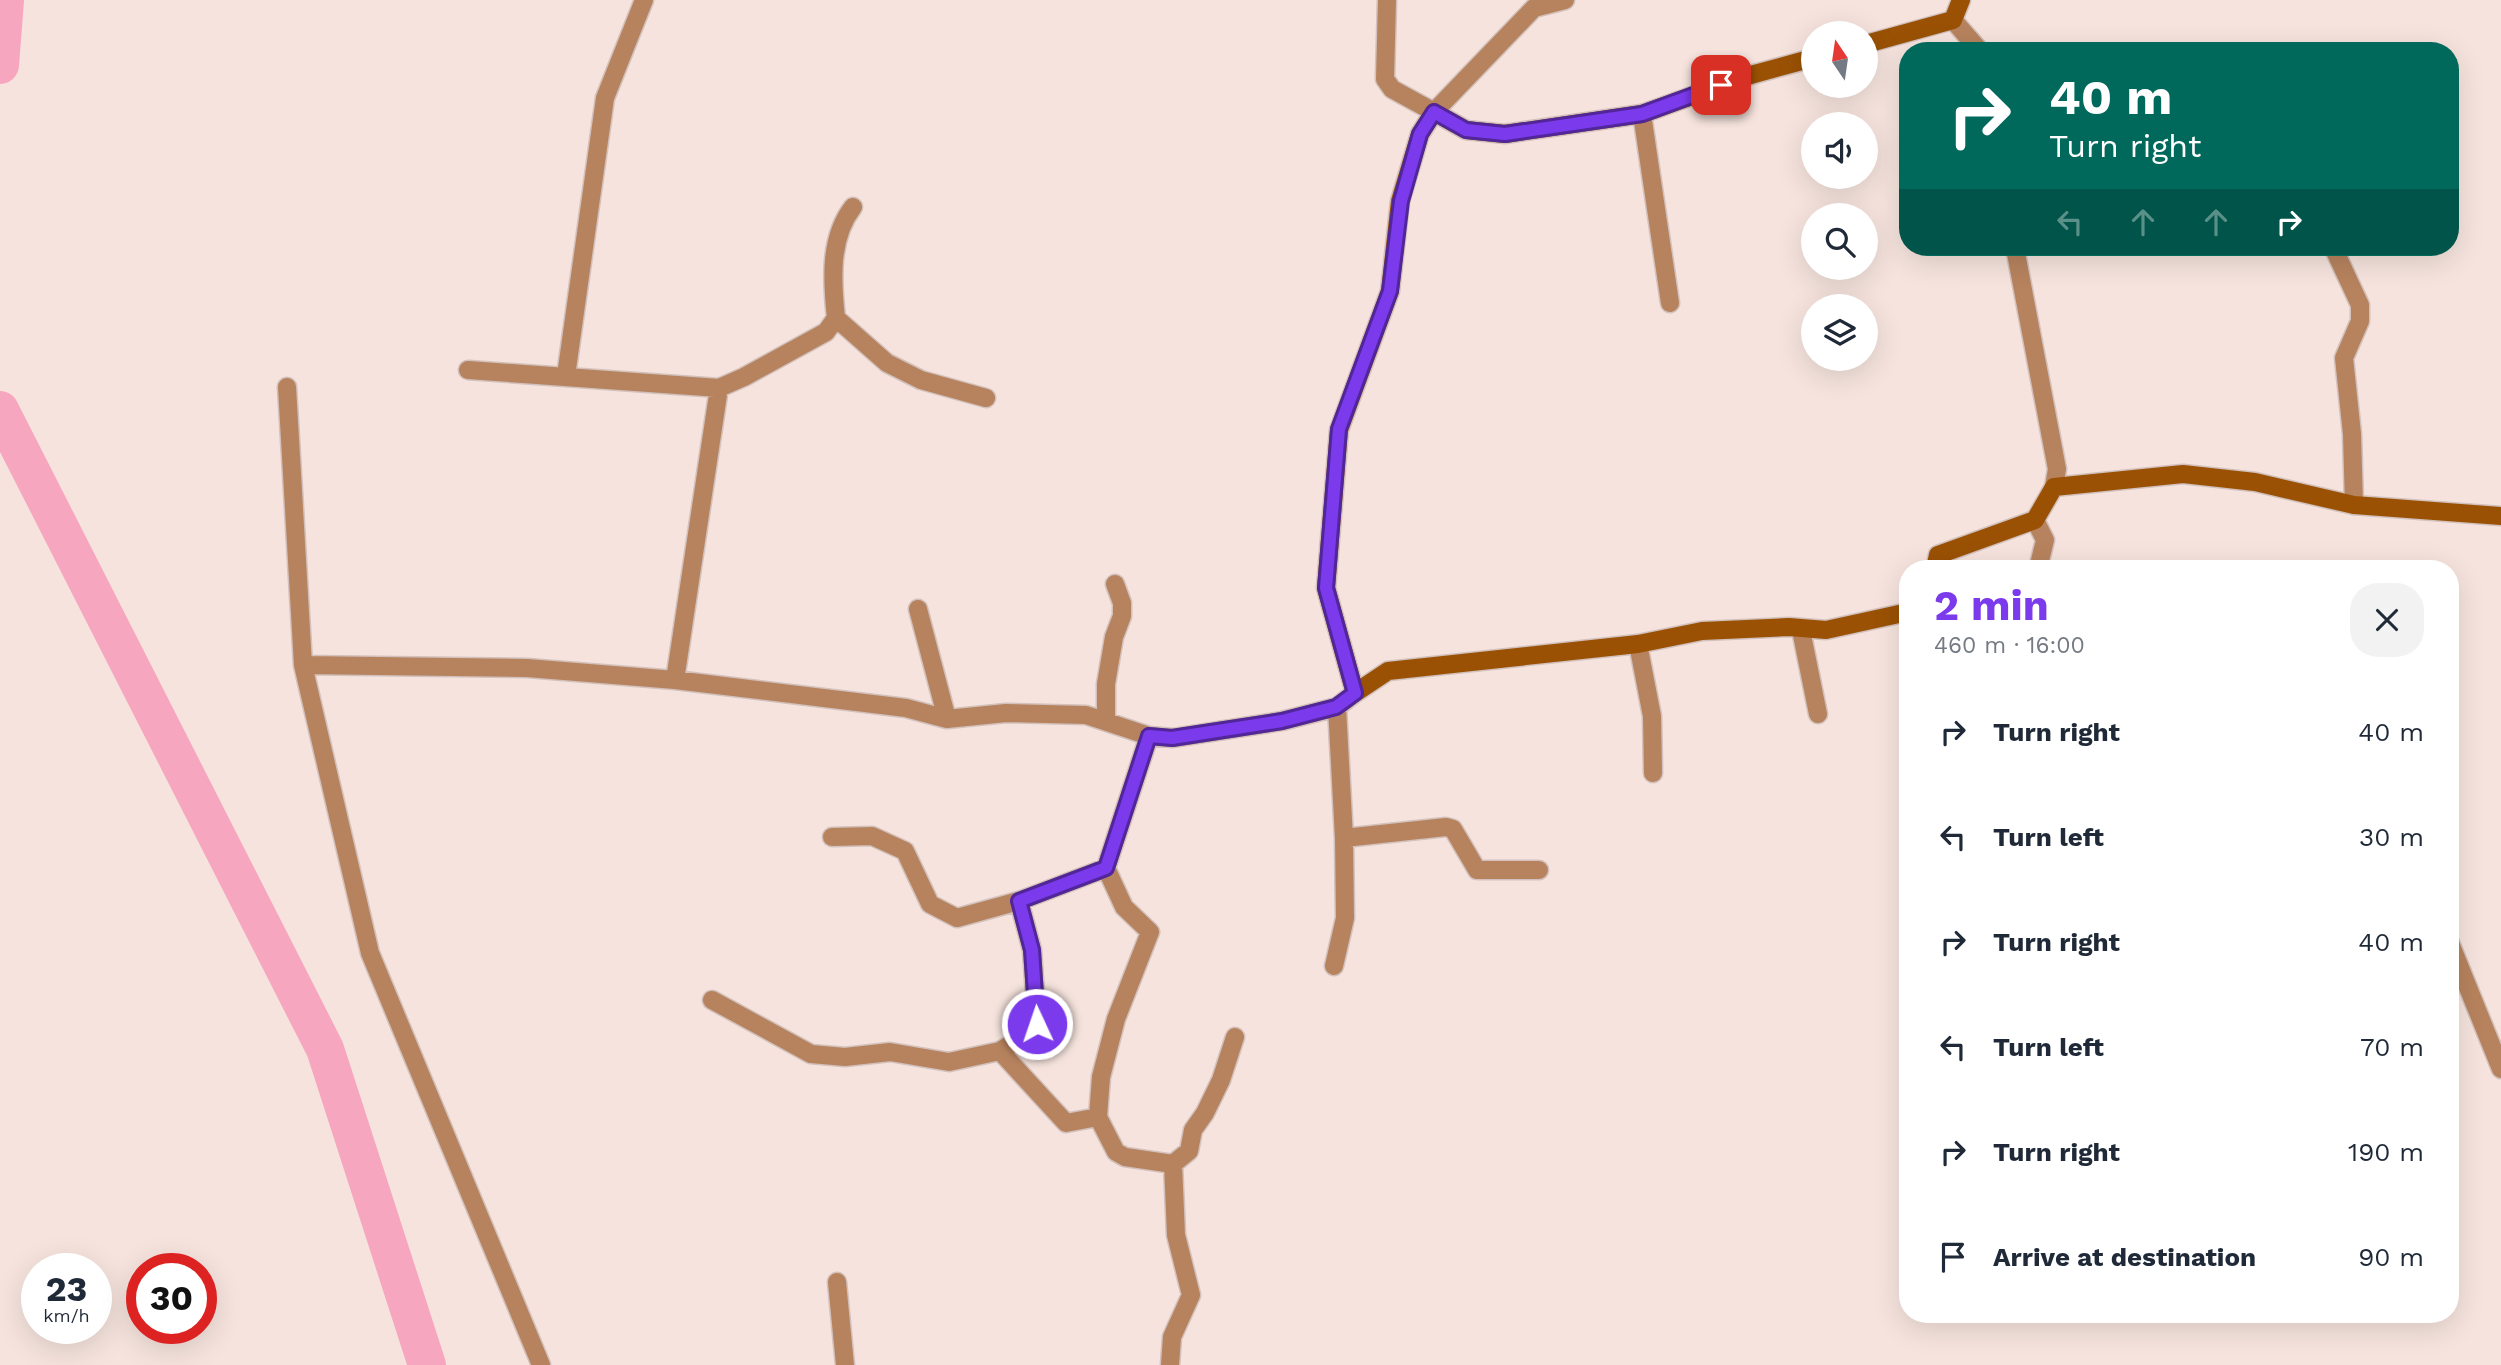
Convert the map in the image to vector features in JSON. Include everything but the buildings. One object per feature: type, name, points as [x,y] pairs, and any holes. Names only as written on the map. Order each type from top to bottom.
[{"type":"street","points":[[566,376],[606,98],[644,0]]},
{"type":"street","points":[[1387,0],[1384,79],[1392,89],[1466,130],[1505,134],[1642,114],[1747,76],[1801,61]]},
{"type":"street","points":[[1355,693],[1326,588],[1339,429],[1390,291],[1401,201],[1420,134],[1434,112],[1534,8],[1565,0]]},
{"type":"street","points":[[1953,20],[1961,0]]},
{"type":"street","points":[[1878,41],[1953,20]]},
{"type":"street","points":[[1953,20],[1972,42]]},
{"type":"street","points":[[1642,114],[1670,303]]},
{"type":"street","points":[[468,370],[719,388],[826,332],[836,318],[833,289],[836,239],[843,220],[853,207]]},
{"type":"street","points":[[1937,560],[1938,555],[2035,520],[2054,487],[2057,469],[2017,256]]},
{"type":"street","points":[[2337,256],[2360,305],[2360,321],[2344,358],[2352,434],[2354,505]]},
{"type":"street","points":[[836,318],[887,363],[921,380],[986,398]]},
{"type":"street","points":[[287,387],[303,665],[370,953],[541,1365]]},
{"type":"street","points":[[675,680],[719,388]]},
{"type":"street","points":[[2054,487],[2183,474],[2255,482],[2354,505],[2501,516]]},
{"type":"street","points":[[2035,520],[2045,540],[2040,560]]},
{"type":"street","points":[[1106,721],[1106,684],[1114,637],[1122,616],[1122,603],[1115,584]]},
{"type":"street","points":[[918,610],[947,719]]},
{"type":"street","points":[[303,665],[527,668],[675,680],[906,708],[947,719],[1006,713],[1086,715],[1149,736],[1172,738],[1282,721],[1336,707],[1388,671],[1638,644],[1702,631],[1789,627],[1826,630],[1899,614]]},
{"type":"street","points":[[1801,629],[1818,714]]},
{"type":"street","points":[[1638,644],[1652,716],[1653,773]]},
{"type":"street","points":[[1334,966],[1345,918],[1344,838],[1336,707]]},
{"type":"street","points":[[1149,736],[1106,868],[1124,907],[1150,932],[1116,1019],[1101,1077],[1098,1117],[1116,1152],[1125,1157],[1173,1164],[1189,1151],[1193,1130],[1205,1113],[1221,1080],[1235,1037]]},
{"type":"street","points":[[1344,838],[1446,827],[1453,829],[1477,870],[1539,870]]},
{"type":"street","points":[[832,837],[872,836],[905,851],[930,904],[957,918],[1019,901],[1106,868]]},
{"type":"street","points":[[712,1000],[811,1054],[845,1057],[890,1052],[948,1062],[1000,1051],[1032,1031],[1037,1024],[1032,950],[1019,901]]},
{"type":"street","points":[[2459,965],[2501,1069]]},
{"type":"street","points":[[1000,1051],[1066,1122],[1098,1117]]},
{"type":"street","points":[[1170,1365],[1172,1337],[1191,1295],[1176,1235],[1173,1164]]},
{"type":"street","points":[[837,1282],[845,1365]]},
{"type":"waterway","points":[[0,65],[5,0]]},
{"type":"waterway","points":[[0,410],[325,1049],[427,1365]]},
{"type":"route","points":[[1037,1024],[1032,950],[1019,901],[1106,868],[1149,736],[1172,738],[1282,721],[1336,707],[1355,693],[1326,588],[1339,429],[1390,291],[1401,201],[1420,134],[1434,112],[1466,130],[1505,134],[1642,114],[1721,85]]}]
